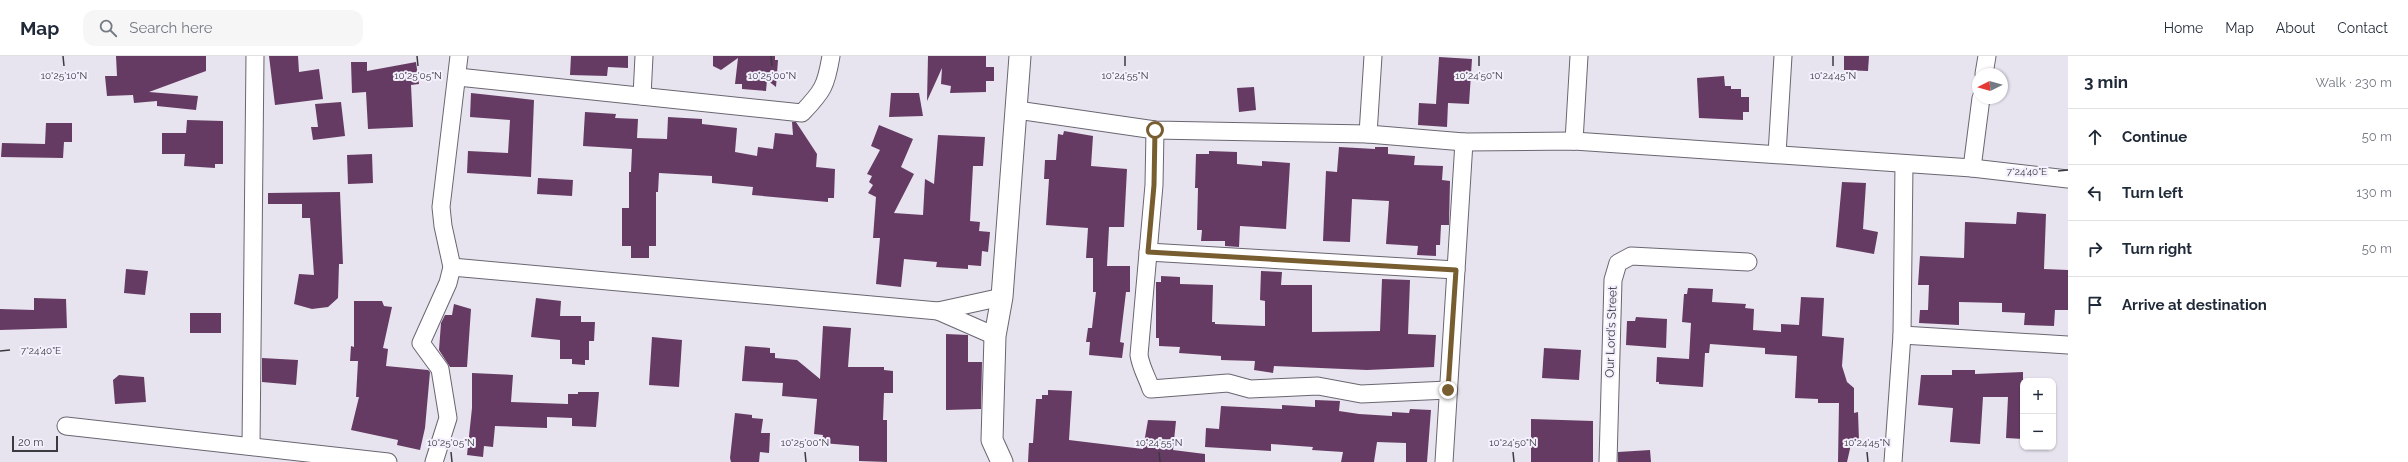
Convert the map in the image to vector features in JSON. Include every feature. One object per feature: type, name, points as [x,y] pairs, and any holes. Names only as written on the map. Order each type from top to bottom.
[{"type":"street","points":[[251,446],[255,56]]},
{"type":"street","points":[[434,462],[448,418],[440,369],[421,343],[448,284],[452,267],[443,226],[441,207],[458,77],[459,56]]},
{"type":"street","points":[[642,96],[644,56]]},
{"type":"street","points":[[458,77],[802,113],[820,94],[826,83],[830,56]]},
{"type":"street","points":[[1002,462],[992,440],[995,336],[1002,297],[1020,56]]},
{"type":"street","points":[[1368,134],[1373,56]]},
{"type":"street","points":[[1574,141],[1579,56]]},
{"type":"street","points":[[1777,154],[1783,56]]},
{"type":"street","points":[[1985,68],[1987,56]]},
{"type":"street","points":[[1972,168],[1980,104]]},
{"type":"street","points":[[1017,110],[1155,130],[1368,134],[1464,142],[1574,141],[1972,168],[2068,179]]},
{"type":"street","points":[[1155,130],[1154,185],[1139,355],[1141,368],[1147,376],[1151,389],[1228,383],[1250,389],[1318,386],[1361,394],[1448,390]]},
{"type":"street","points":[[1444,462],[1464,142]]},
{"type":"street","points":[[1893,462],[1902,335],[1904,164]]},
{"type":"street","points":[[1148,252],[1456,270]]},
{"type":"street","name":"Our Lord’s Street","points":[[1608,462],[1613,280],[1618,263],[1631,256],[1748,262]]},
{"type":"street","points":[[452,267],[938,310],[1002,297]]},
{"type":"street","points":[[938,310],[995,336]]},
{"type":"street","points":[[1902,335],[2068,345]]},
{"type":"street","points":[[66,426],[388,462]]},
{"type":"building","points":[[116,56],[206,56],[206,71],[149,92],[198,96],[196,110],[157,106],[157,101],[134,103],[133,95],[107,96],[105,76],[117,76]]},
{"type":"building","points":[[269,56],[298,56],[299,72],[319,69],[323,99],[275,105]]},
{"type":"building","points":[[571,56],[628,56],[628,68],[608,67],[607,76],[570,75]]},
{"type":"building","points":[[713,56],[775,56],[775,60],[778,60],[776,87],[767,80],[766,91],[742,89],[742,84],[735,84],[738,58],[721,70],[713,66]]},
{"type":"building","points":[[928,56],[986,56],[986,67],[994,67],[994,81],[986,81],[986,92],[950,93],[951,86],[941,84],[942,68],[927,101]]},
{"type":"building","points":[[1844,56],[1869,56],[1868,71],[1844,70]]},
{"type":"building","points":[[1439,57],[1472,59],[1469,104],[1448,103],[1447,127],[1418,125],[1419,103],[1436,104]]},
{"type":"building","points":[[351,62],[367,62],[367,71],[416,62],[419,84],[411,85],[413,127],[368,129],[366,92],[352,93]]},
{"type":"building","points":[[1724,76],[1725,86],[1731,86],[1731,89],[1741,89],[1741,97],[1749,97],[1749,112],[1743,112],[1743,120],[1699,118],[1697,78]]},
{"type":"building","points":[[1254,87],[1256,110],[1239,112],[1237,88]]},
{"type":"building","points":[[471,93],[534,100],[531,177],[467,173],[468,151],[508,153],[510,120],[470,117]]},
{"type":"building","points":[[891,93],[919,93],[923,116],[889,117]]},
{"type":"building","points":[[341,102],[345,136],[313,140],[311,127],[318,127],[315,104]]},
{"type":"building","points":[[585,112],[616,114],[615,118],[638,119],[637,138],[667,139],[668,117],[702,119],[702,124],[737,128],[735,152],[757,156],[758,147],[773,149],[775,133],[793,135],[792,122],[796,122],[817,154],[816,167],[835,169],[834,198],[828,198],[828,202],[752,195],[753,187],[712,183],[712,176],[659,173],[658,192],[656,192],[656,246],[649,246],[649,258],[631,258],[631,246],[622,246],[622,208],[629,208],[629,172],[631,172],[632,149],[583,146]]},
{"type":"building","points":[[187,120],[223,121],[223,164],[215,164],[215,168],[184,166],[185,154],[162,154],[162,133],[186,133]]},
{"type":"building","points":[[46,123],[72,123],[72,142],[64,142],[63,158],[1,157],[2,143],[45,144]]},
{"type":"building","points":[[879,125],[913,139],[901,167],[914,174],[894,213],[923,215],[925,179],[934,184],[938,135],[985,137],[983,166],[973,166],[970,221],[980,222],[979,231],[990,232],[988,252],[982,251],[981,266],[968,265],[968,269],[936,267],[937,262],[904,259],[901,287],[876,284],[880,238],[873,238],[876,197],[868,193],[873,185],[869,182],[872,176],[867,174],[880,150],[871,146]]},
{"type":"building","points":[[1064,131],[1093,136],[1091,166],[1127,169],[1124,227],[1109,227],[1107,266],[1130,266],[1130,292],[1126,292],[1120,342],[1124,343],[1122,358],[1089,355],[1090,342],[1086,342],[1088,328],[1092,328],[1096,292],[1093,292],[1093,258],[1086,258],[1088,228],[1046,225],[1049,179],[1044,179],[1045,160],[1056,160],[1058,134],[1063,135]]},
{"type":"building","points":[[1339,147],[1375,149],[1375,147],[1388,147],[1388,154],[1415,156],[1414,165],[1443,166],[1442,180],[1450,181],[1449,225],[1441,225],[1440,245],[1436,245],[1436,256],[1417,255],[1418,246],[1386,244],[1389,201],[1352,199],[1350,242],[1323,241],[1326,171],[1337,172]]},
{"type":"building","points":[[1209,151],[1237,152],[1237,164],[1262,166],[1262,161],[1290,163],[1286,229],[1240,226],[1239,247],[1225,246],[1225,241],[1201,241],[1202,230],[1197,230],[1198,188],[1195,188],[1196,154],[1209,154]]},
{"type":"building","points":[[372,154],[373,183],[348,184],[347,155]]},
{"type":"building","points":[[538,178],[573,180],[572,196],[537,194]]},
{"type":"building","points":[[1842,182],[1866,183],[1863,229],[1878,232],[1874,254],[1836,247]]},
{"type":"building","points":[[340,192],[343,264],[339,264],[338,298],[328,307],[312,309],[294,304],[299,274],[314,275],[310,218],[302,218],[302,204],[268,204],[268,193]]},
{"type":"building","points":[[2017,212],[2046,214],[2044,269],[2068,270],[2068,310],[2055,310],[2054,326],[2024,325],[2025,313],[2002,312],[2002,303],[1959,302],[1959,325],[1919,323],[1920,310],[1928,310],[1929,285],[1918,285],[1920,256],[1964,258],[1965,222],[2016,224]]},
{"type":"building","points":[[126,269],[148,271],[145,295],[124,293]]},
{"type":"building","points":[[1261,271],[1282,272],[1281,285],[1312,285],[1312,332],[1380,331],[1382,279],[1410,280],[1408,334],[1436,335],[1434,367],[1367,370],[1274,366],[1273,373],[1254,370],[1255,361],[1221,360],[1221,356],[1179,353],[1180,347],[1159,346],[1159,338],[1156,338],[1156,282],[1161,282],[1161,276],[1180,277],[1180,284],[1213,285],[1212,322],[1215,322],[1215,324],[1265,326],[1265,301],[1260,300]]},
{"type":"building","points":[[1688,288],[1713,289],[1712,302],[1746,304],[1745,308],[1754,309],[1753,330],[1781,332],[1781,324],[1799,325],[1801,297],[1824,298],[1822,336],[1844,338],[1842,366],[1847,382],[1854,388],[1854,413],[1858,412],[1859,441],[1852,440],[1847,462],[1838,462],[1839,403],[1818,403],[1818,399],[1795,398],[1797,356],[1765,354],[1765,348],[1710,344],[1709,353],[1705,353],[1703,387],[1659,384],[1659,382],[1656,382],[1657,357],[1689,359],[1691,323],[1682,322],[1684,294],[1687,294]]},
{"type":"building","points":[[34,298],[66,299],[67,328],[0,330],[0,309],[34,310]]},
{"type":"building","points":[[536,298],[561,301],[560,316],[581,316],[581,322],[595,322],[594,341],[589,341],[589,360],[585,360],[585,365],[572,364],[572,359],[560,359],[560,340],[531,337]]},
{"type":"building","points":[[354,301],[382,301],[384,306],[392,307],[383,348],[388,349],[386,366],[428,370],[430,372],[425,428],[420,450],[397,445],[398,440],[351,430],[359,397],[356,397],[358,361],[350,361],[351,346],[354,347]]},
{"type":"building","points":[[454,304],[471,309],[467,367],[450,367],[439,350],[441,323],[445,315],[452,315]]},
{"type":"building","points":[[190,313],[221,313],[221,333],[190,333]]},
{"type":"building","points":[[1636,317],[1667,319],[1666,348],[1626,345],[1627,321],[1635,321]]},
{"type":"building","points":[[823,326],[851,328],[848,367],[884,367],[884,370],[893,371],[893,393],[884,393],[883,420],[887,420],[887,462],[859,461],[859,446],[822,443],[823,435],[814,434],[817,399],[782,396],[783,383],[742,381],[745,346],[770,348],[770,353],[775,353],[775,358],[797,360],[820,379]]},
{"type":"building","points":[[946,334],[968,335],[968,362],[982,362],[981,409],[946,410]]},
{"type":"building","points":[[652,337],[682,340],[679,387],[649,385]]},
{"type":"building","points":[[1544,348],[1581,350],[1579,380],[1542,378]]},
{"type":"building","points":[[262,358],[298,360],[296,385],[262,382]]},
{"type":"building","points":[[1952,370],[1975,370],[1975,374],[2023,372],[2023,378],[2020,378],[2020,439],[2006,438],[2008,397],[1983,397],[1980,444],[1950,442],[1953,408],[1918,405],[1921,375],[1952,375]]},
{"type":"building","points":[[472,373],[513,375],[511,402],[568,404],[568,394],[578,394],[578,392],[599,392],[596,427],[572,426],[572,418],[547,417],[547,428],[495,426],[493,447],[484,446],[483,457],[467,455],[472,408]]},
{"type":"building","points":[[119,375],[144,377],[146,402],[115,404],[113,380]]},
{"type":"building","points":[[1048,390],[1072,391],[1069,440],[1143,449],[1148,420],[1176,421],[1173,450],[1205,454],[1205,462],[1028,462],[1029,443],[1033,443],[1036,399],[1042,399],[1042,395],[1048,395]]},
{"type":"building","points":[[1315,400],[1340,401],[1339,411],[1359,414],[1392,416],[1392,412],[1409,413],[1410,409],[1431,410],[1427,462],[1406,462],[1406,443],[1377,442],[1374,462],[1341,462],[1343,452],[1312,450],[1313,447],[1271,444],[1271,451],[1205,447],[1206,428],[1219,429],[1221,406],[1282,409],[1282,405],[1315,407]]},
{"type":"building","points":[[735,413],[752,415],[752,418],[763,419],[761,433],[770,433],[769,453],[760,452],[759,462],[731,462],[730,458]]},
{"type":"building","points":[[1531,419],[1593,421],[1593,462],[1531,462]]},
{"type":"building","points":[[1650,450],[1651,462],[1618,462],[1618,452]]},
{"type":"route","points":[[1155,130],[1154,185],[1148,252],[1456,270],[1448,390]]}]
